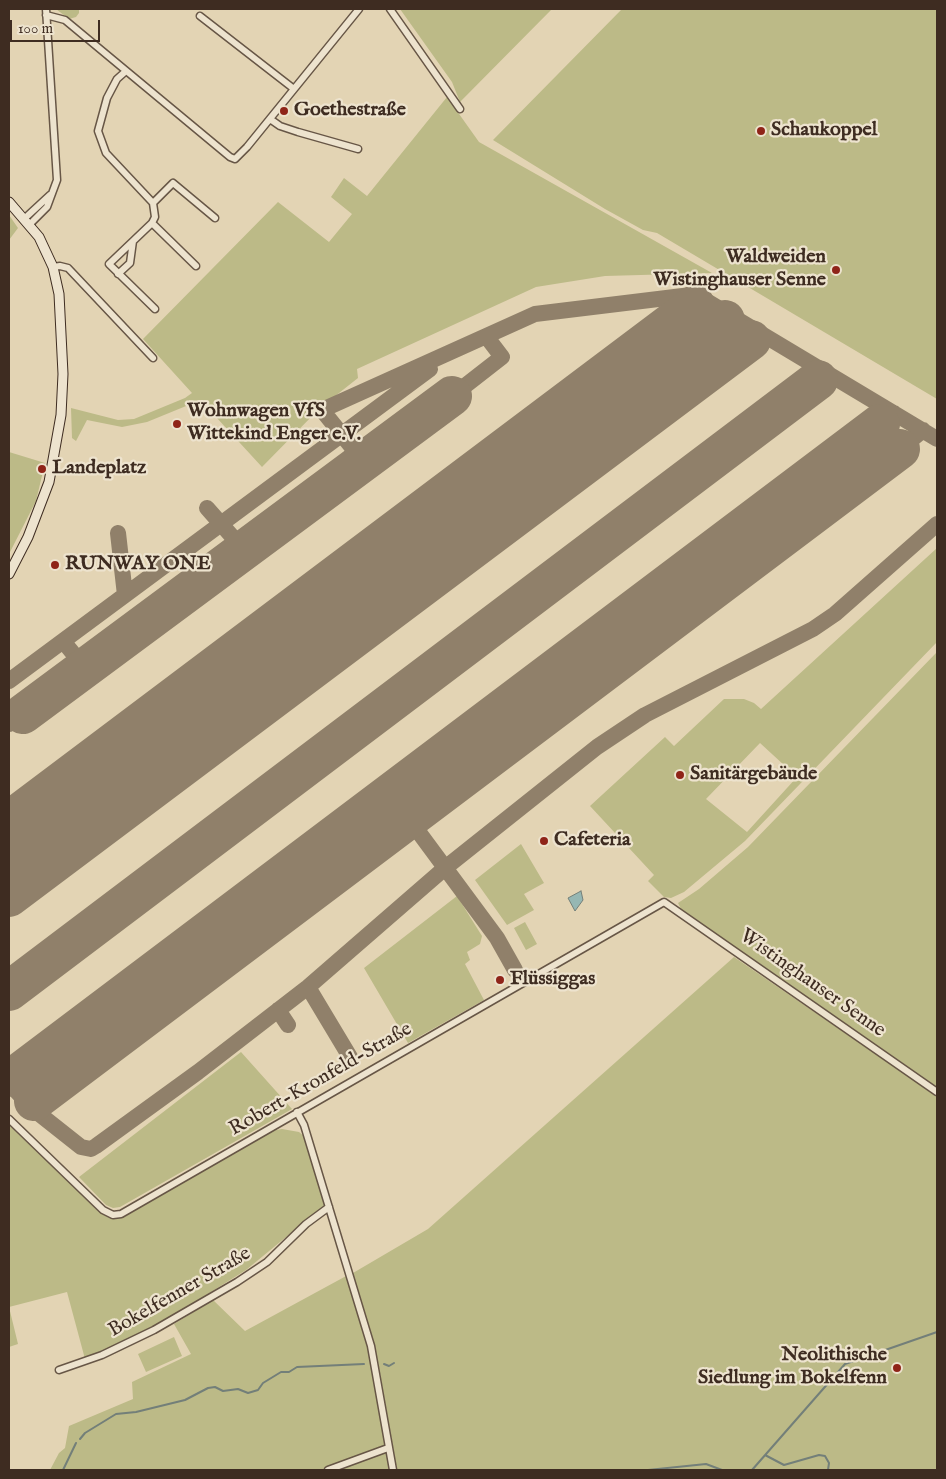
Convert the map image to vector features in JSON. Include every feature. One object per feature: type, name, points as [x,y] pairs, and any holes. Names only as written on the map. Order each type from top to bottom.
[{"type":"street","points":[[27,222],[52,192],[56,180],[46,12],[66,20],[230,157],[235,159],[240,156],[359,9]]},
{"type":"street","points":[[390,9],[460,109]]},
{"type":"street","points":[[200,16],[294,89]]},
{"type":"street","points":[[126,71],[117,79],[106,98],[98,130],[106,153],[152,203],[155,217],[152,223],[109,264],[155,309]]},
{"type":"street","points":[[270,119],[280,126],[358,149]]},
{"type":"street","points":[[152,203],[173,183],[215,218]]},
{"type":"street","points":[[9,202],[39,237],[53,268],[58,294],[63,374],[58,442],[43,500],[28,537],[9,574]]},
{"type":"street","points":[[152,223],[196,266]]},
{"type":"street","points":[[118,274],[130,263],[133,240]]},
{"type":"street","points":[[53,268],[60,266],[68,268],[153,358]]},
{"type":"street","name":"Robert-Kronfeld-Straße","points":[[9,1119],[103,1210],[117,1215],[663,902],[667,903]]},
{"type":"street","name":"Wistinghauser Senne","points":[[667,903],[937,1092]]},
{"type":"street","points":[[297,1112],[304,1125],[371,1346],[393,1470]]},
{"type":"street","name":"Bokelfenner Straße","points":[[59,1370],[102,1356],[154,1330],[237,1282],[267,1262],[306,1224],[329,1207]]},
{"type":"street","points":[[328,1470],[388,1448]]},
{"type":"shaded area","points":[[56,9],[79,9],[79,13],[76,17],[69,19]]},
{"type":"shaded area","points":[[400,9],[552,9],[460,102],[452,82]]},
{"type":"shaded area","points":[[622,9],[937,9],[937,399],[657,233],[643,230],[605,209],[493,140]]},
{"type":"shaded area","points":[[447,97],[479,142],[712,273],[605,276],[536,287],[357,369],[358,378],[320,408],[262,467],[205,405],[206,401],[191,404],[147,422],[122,427],[87,420],[76,441],[72,438],[71,408],[118,420],[134,419],[185,398],[192,393],[143,339],[278,202],[329,242],[352,214],[331,197],[344,178],[367,196]]},
{"type":"shaded area","points":[[9,215],[18,228],[9,240]]},
{"type":"shaded area","points":[[9,452],[45,463],[36,501],[9,554]]},
{"type":"shaded area","points":[[937,548],[937,642],[745,841],[684,892],[671,898],[664,897],[648,881],[654,875],[590,806],[665,737],[674,746],[724,699],[744,699],[754,703],[761,709]],"holes":[[[760,743],[797,777],[747,832],[706,799]]]},
{"type":"shaded area","points":[[937,652],[937,1087],[681,909],[678,903],[699,889],[748,847]]},
{"type":"shaded area","points":[[521,844],[544,883],[524,894],[534,910],[507,925],[475,880]]},
{"type":"shaded area","points":[[457,896],[482,936],[480,944],[467,952],[470,960],[465,964],[484,1000],[408,1043],[364,968]]},
{"type":"shaded area","points":[[525,922],[537,944],[526,950],[514,928]]},
{"type":"shaded area","points":[[734,957],[937,1096],[937,1470],[397,1470],[378,1362],[353,1273],[428,1229]]},
{"type":"shaded area","points":[[241,1052],[292,1109],[120,1207],[113,1208],[106,1205],[79,1177]]},
{"type":"shaded area","points":[[9,1125],[101,1213],[116,1217],[124,1217],[271,1131],[282,1129],[299,1132],[305,1137],[325,1205],[246,1270],[152,1329],[85,1359],[67,1292],[9,1307]]},
{"type":"shaded area","points":[[348,1275],[368,1344],[390,1470],[50,1470],[59,1453],[65,1448],[69,1426],[133,1399],[132,1382],[191,1354],[174,1324],[213,1300],[245,1331]]},
{"type":"shaded area","points":[[9,1307],[18,1344],[9,1347]]},
{"type":"shaded area","points":[[174,1337],[182,1356],[146,1372],[138,1354]]},
{"type":"water","points":[[581,891],[583,900],[575,911],[568,898]]},
{"type":"waterway","points":[[752,1470],[845,1364],[937,1332]]},
{"type":"waterway","points":[[384,1364],[389,1366],[394,1363]]},
{"type":"waterway","points":[[80,1439],[85,1433],[116,1414],[136,1412],[185,1400],[208,1388],[215,1387],[223,1391],[238,1389],[248,1393],[258,1390],[263,1383],[281,1372],[289,1372],[297,1367],[364,1364]]},
{"type":"waterway","points":[[63,1470],[76,1443]]},
{"type":"waterway","points":[[765,1455],[784,1465],[819,1455],[825,1456],[829,1463],[828,1470]]},
{"type":"waterway","points":[[648,1470],[706,1464],[722,1470]]},
{"type":"taxiway","points":[[363,461],[322,410],[535,314],[691,295],[700,297],[937,439]]},
{"type":"taxiway","points":[[452,396],[502,357],[486,336]]},
{"type":"taxiway","points":[[9,681],[430,369]]},
{"type":"taxiway","points":[[564,404],[603,451]]},
{"type":"taxiway","points":[[880,424],[894,413]]},
{"type":"taxiway","points":[[900,449],[923,430]]},
{"type":"taxiway","points":[[207,508],[244,550]]},
{"type":"taxiway","points":[[9,1083],[33,1109],[81,1147],[91,1149],[96,1146],[198,1072],[308,987],[445,868],[597,747],[645,715],[813,629],[835,614],[937,524]]},
{"type":"taxiway","points":[[118,533],[125,595]]},
{"type":"taxiway","points":[[696,562],[716,587]]},
{"type":"taxiway","points":[[63,641],[85,668]]},
{"type":"taxiway","points":[[9,724],[23,714]]},
{"type":"taxiway","points":[[409,819],[497,938],[515,970]]},
{"type":"taxiway","points":[[199,938],[218,963]]},
{"type":"taxiway","points":[[308,987],[350,1057]]},
{"type":"taxiway","points":[[278,1010],[288,1025]]},
{"type":"runway","points":[[9,821],[695,305]]},
{"type":"runway","points":[[9,857],[725,320]]},
{"type":"runway","points":[[9,897],[751,340]]},
{"type":"runway","points":[[9,991],[818,380]]},
{"type":"runway","points":[[23,714],[452,396]]},
{"type":"runway","points":[[14,1077],[880,424]]},
{"type":"runway","points":[[34,1101],[900,449]]},
{"type":"place","name":"Goethestraße","points":[[284,111]]},
{"type":"place","name":"Schaukoppel","points":[[761,131]]},
{"type":"place","name":"Waldweiden Wistinghauser Senne","points":[[836,270]]},
{"type":"place","name":"Wohnwagen VfS Wittekind Enger e.V.","points":[[177,424]]},
{"type":"place","name":"Landeplatz","points":[[42,469]]},
{"type":"place","name":"RUNWAY ONE","points":[[55,565]]},
{"type":"place","name":"Sanitärgebäude","points":[[680,775]]},
{"type":"place","name":"Cafeteria","points":[[544,841]]},
{"type":"place","name":"Flüssiggas","points":[[500,980]]},
{"type":"place","name":"Neolithische Siedlung im Bokelfenn","points":[[897,1368]]}]
